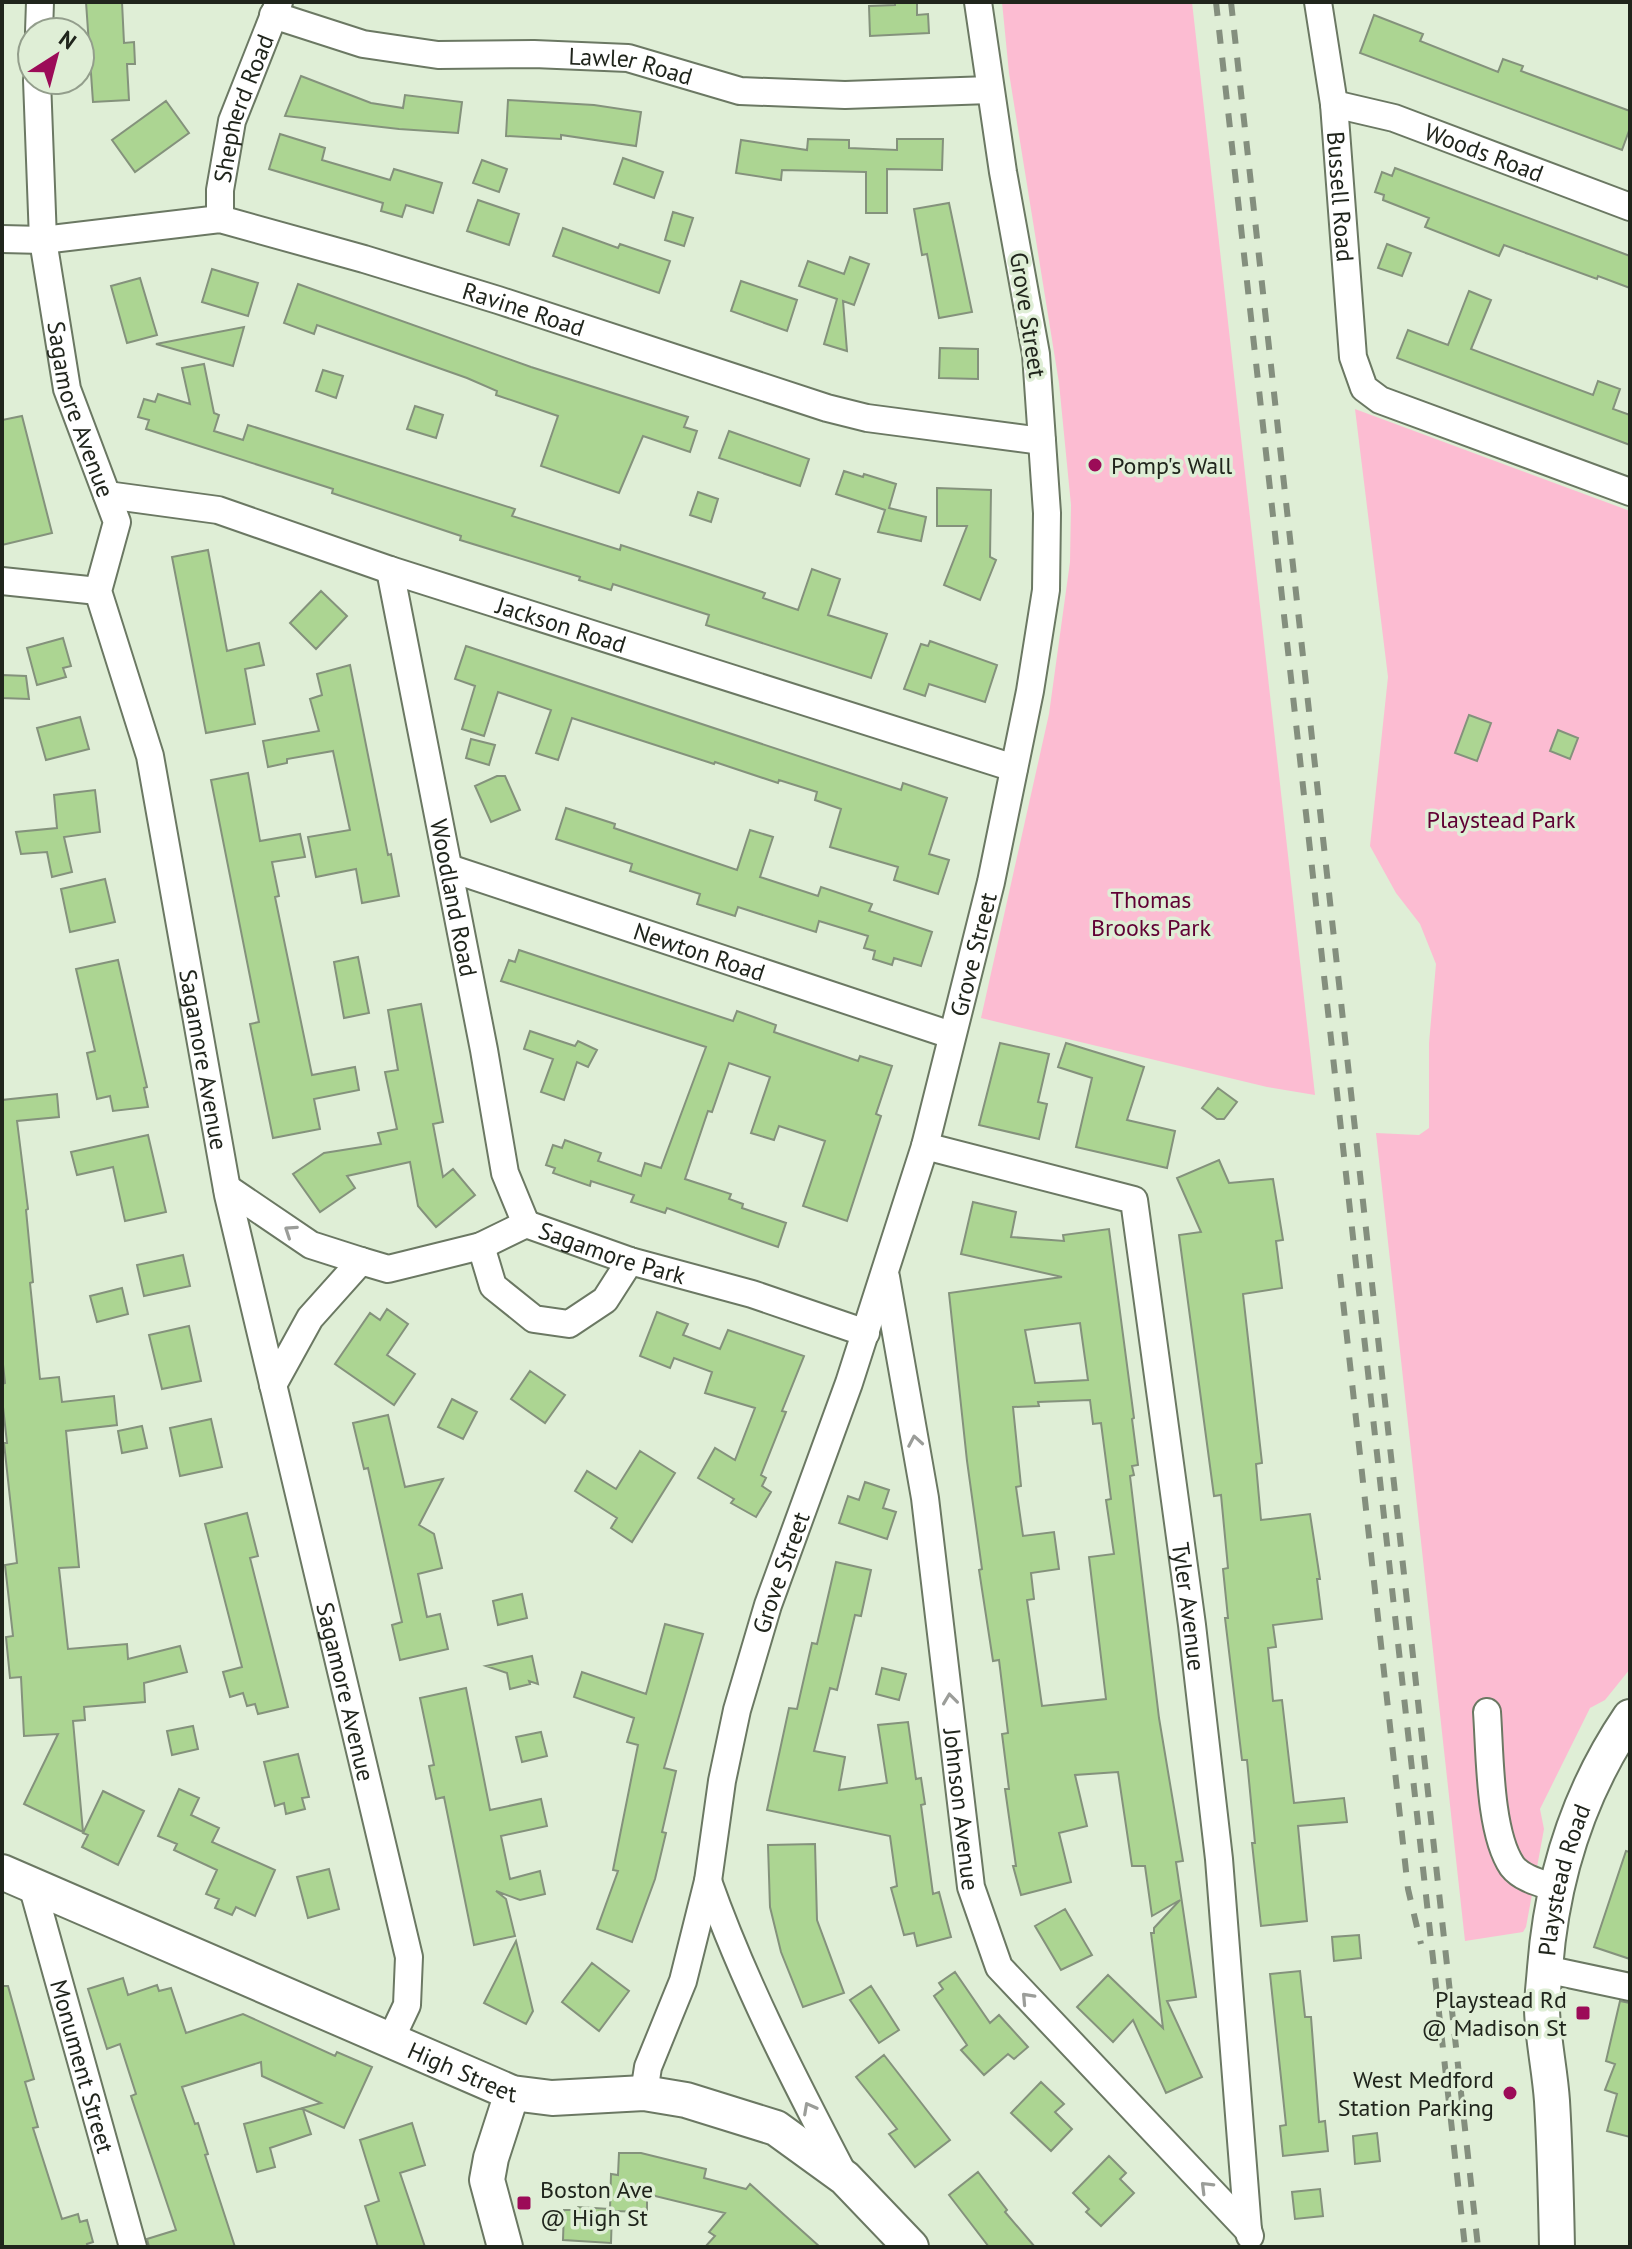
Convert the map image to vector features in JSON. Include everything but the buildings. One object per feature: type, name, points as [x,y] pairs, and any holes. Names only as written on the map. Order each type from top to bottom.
[{"type":"main road","name":"Playstead Road","points":[[1557,2247],[1551,2100],[1542,2009],[1556,1888],[1573,1829],[1592,1784],[1630,1717]]},
{"type":"main road","name":"High Street","points":[[17,1878],[512,2093],[552,2098],[644,2093],[686,2100],[776,2128],[845,2178],[911,2247]]},
{"type":"main road","points":[[505,2247],[487,2180],[512,2093]]},
{"type":"street","name":"Grove Street","points":[[644,2093],[648,2067],[683,1981],[708,1881],[722,1781],[737,1710],[768,1605],[866,1333],[925,1146],[973,958],[1030,691],[1046,590],[1047,513],[1036,354],[990,90],[978,2]]},
{"type":"street","name":"Bussell Road","points":[[1318,2],[1334,104],[1353,357],[1364,388],[1380,400],[1630,492]]},
{"type":"street","name":"Lawler Road","points":[[276,9],[363,44],[438,55],[534,54],[628,58],[740,91],[845,95],[990,90]]},
{"type":"street","name":"Shepherd Road","points":[[220,219],[220,190],[232,121],[276,9]]},
{"type":"street","name":"Sagamore Avenue","points":[[38,96],[43,240],[67,389],[117,522],[98,591],[150,756],[227,1188],[409,1957],[407,2005],[391,2039]]},
{"type":"street","name":"Woods Road","points":[[1334,104],[1394,118],[1630,207]]},
{"type":"street","name":"Ravine Road","points":[[2,239],[43,240],[220,219],[453,286],[827,408],[867,418],[1042,441]]},
{"type":"street","name":"Jackson Road","points":[[107,495],[218,510],[390,570],[1014,768]]},
{"type":"street","name":"Woodland Road","points":[[390,570],[505,1173],[526,1224]]},
{"type":"street","points":[[2,581],[98,591]]},
{"type":"street","name":"Newton Road","points":[[449,868],[951,1035]]},
{"type":"street","name":"Tyler Avenue","points":[[925,1146],[1134,1200],[1192,1625],[1219,1859],[1250,2238]]},
{"type":"street","name":"Sagamore Park","points":[[227,1188],[311,1245],[388,1269],[481,1246],[526,1224],[630,1261],[752,1294],[866,1333]]},
{"type":"street","points":[[481,1246],[493,1286],[534,1319],[569,1324],[605,1300],[630,1261]]},
{"type":"street","points":[[273,1385],[310,1318],[361,1261]]},
{"type":"street","name":"Johnson Avenue","points":[[885,1274],[925,1498],[971,1887],[999,1967],[1250,2238]]},
{"type":"street","points":[[1487,1712],[1497,1828],[1504,1851],[1513,1867],[1523,1876],[1556,1888]]},
{"type":"street","name":"Monument Street","points":[[17,1878],[133,2247]]},
{"type":"street","name":"Grove Street","points":[[708,1881],[731,1944],[780,2054],[845,2178]]},
{"type":"street","points":[[1545,1969],[1630,1987]]},
{"type":"green space","name":"Thomas Brooks Park","points":[[1002,2],[1192,2],[1315,1095],[1267,1087],[981,1018],[1049,714],[1070,562],[1071,505],[1059,383],[1009,73]]},
{"type":"green space","name":"Playstead Park","points":[[1355,409],[1630,511],[1630,1669],[1605,1700],[1590,1708],[1540,1809],[1544,1829],[1523,1932],[1465,1941],[1376,1133],[1419,1135],[1429,1128],[1429,1043],[1436,964],[1420,924],[1396,893],[1370,846],[1388,677]]},
{"type":"railway","points":[[1216,2],[1465,2247]]},
{"type":"railway","points":[[1231,2],[1478,2247]]},
{"type":"railway","points":[[1340,1274],[1408,1889],[1421,1944]]},
{"type":"place","name":"Pomp's Wall","points":[[1095,465]]},
{"type":"place","name":"Playstead Rd @ Madison St","points":[[1583,2013]]},
{"type":"place","name":"West Medford Station Parking","points":[[1510,2093]]},
{"type":"place","name":"Boston Ave @ High St","points":[[524,2203]]}]
